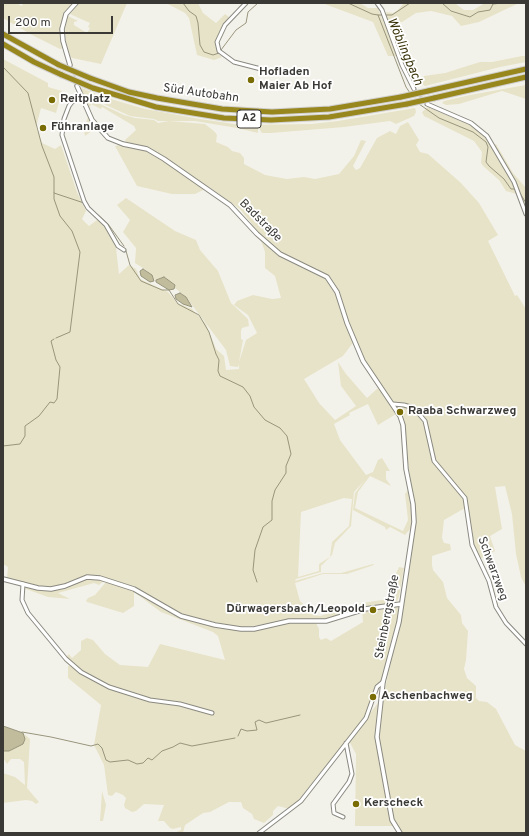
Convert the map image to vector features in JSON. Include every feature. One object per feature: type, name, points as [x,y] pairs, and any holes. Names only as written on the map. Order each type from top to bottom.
[{"type":"highway","name":"Süd Autobahn","points":[[3,34],[59,65],[129,92],[229,110],[272,112],[330,109],[401,97],[526,69]]},
{"type":"highway","name":"Süd Autobahn","points":[[3,44],[62,75],[93,88],[156,106],[224,118],[271,120],[329,117],[408,104],[526,77]]},
{"type":"street","points":[[70,65],[63,41],[62,29],[68,12],[76,3]]},
{"type":"street","points":[[246,3],[226,25],[217,42],[220,52],[234,62],[261,69]]},
{"type":"street","points":[[376,3],[383,13],[409,80],[414,89]]},
{"type":"street","name":"Badstraße","points":[[77,86],[92,120],[108,138],[123,144],[147,149],[164,159],[230,205],[256,234],[280,254],[327,277],[337,292],[347,324],[363,361],[392,404]]},
{"type":"street","points":[[81,98],[72,102],[64,119],[62,135],[84,202],[88,208],[106,225],[118,246],[124,250]]},
{"type":"street","points":[[427,104],[439,111],[463,119],[483,132],[499,153],[516,186],[517,193],[526,214]]},
{"type":"street","name":"Steinbergstraße","points":[[392,404],[403,425],[406,469],[414,513],[413,535],[399,622],[383,682],[377,737],[392,820],[400,833]]},
{"type":"street","name":"Schwarzweg","points":[[392,404],[409,406],[422,417],[427,427],[434,461],[465,498],[472,545],[489,580],[496,607],[506,623],[526,644]]},
{"type":"street","points":[[3,579],[38,588],[55,589],[85,577],[100,578],[134,589],[181,616],[215,625],[241,629],[254,629],[293,621],[326,621],[365,609],[401,604]]},
{"type":"street","points":[[23,584],[22,600],[28,614],[66,659],[81,672],[109,687],[150,700],[180,704],[212,713]]},
{"type":"street","points":[[259,833],[298,804],[366,718],[377,687],[383,682]]},
{"type":"street","points":[[343,817],[334,813],[334,804],[349,782],[352,774],[346,743]]},
{"type":"shaded area","points":[[3,3],[16,3],[22,6],[23,3],[72,3],[65,13],[61,23],[63,48],[60,49],[32,35],[3,18]]},
{"type":"shaded area","points":[[79,3],[127,3],[101,64],[72,58],[70,56],[66,42],[65,29],[68,16],[78,21],[74,22],[74,25],[87,33],[90,28],[88,27],[90,23],[70,14]]},
{"type":"shaded area","points":[[166,3],[198,3],[203,13],[216,23],[225,14],[229,17],[217,39],[217,52],[222,57],[214,60],[197,55],[189,18],[185,13]]},
{"type":"shaded area","points":[[322,3],[360,3],[368,8],[378,8],[397,56],[388,56],[373,22]]},
{"type":"shaded area","points":[[404,3],[456,4],[464,10],[473,10],[485,3],[519,3],[479,22],[461,26],[452,16],[431,11],[416,13],[402,22],[389,25],[386,12],[393,13]]},
{"type":"shaded area","points":[[526,56],[526,62],[425,86],[421,83],[424,76],[445,73],[480,62],[492,62]]},
{"type":"shaded area","points":[[3,59],[48,83],[48,87],[62,91],[56,113],[41,108],[36,127],[42,143],[55,149],[61,145],[77,192],[86,211],[82,219],[89,226],[97,220],[103,223],[115,239],[119,274],[129,265],[136,269],[140,279],[168,292],[177,303],[192,309],[206,324],[216,349],[224,356],[226,370],[239,369],[239,364],[238,367],[230,366],[226,350],[186,297],[175,288],[175,285],[164,277],[155,280],[146,270],[135,263],[136,248],[123,232],[130,220],[117,205],[126,198],[175,231],[196,240],[200,250],[218,271],[231,303],[248,319],[249,326],[242,328],[241,331],[241,339],[243,340],[239,362],[246,340],[257,333],[248,315],[234,305],[237,301],[253,295],[272,299],[281,298],[275,276],[265,268],[265,252],[258,232],[240,209],[209,187],[195,194],[172,194],[137,186],[115,146],[126,143],[125,140],[136,130],[134,126],[102,107],[101,109],[91,104],[89,109],[85,99],[96,102],[124,115],[154,120],[158,123],[169,121],[205,124],[217,135],[216,142],[228,147],[232,151],[240,153],[244,158],[244,164],[265,175],[287,179],[304,177],[315,179],[339,174],[354,156],[361,140],[366,141],[353,166],[356,170],[360,168],[377,138],[390,131],[396,134],[400,126],[408,122],[419,140],[416,145],[420,152],[428,154],[461,183],[479,203],[498,235],[488,241],[515,296],[517,295],[526,309],[526,587],[521,577],[516,554],[512,514],[505,486],[495,487],[502,529],[490,536],[495,551],[480,559],[473,545],[464,495],[436,464],[426,421],[414,408],[393,403],[365,361],[355,340],[343,356],[304,379],[319,403],[335,420],[356,406],[341,386],[338,362],[346,374],[367,398],[378,388],[396,414],[378,425],[368,404],[349,413],[350,415],[334,424],[340,440],[366,475],[373,472],[378,460],[382,458],[390,471],[386,471],[386,479],[391,486],[370,476],[358,492],[355,508],[403,531],[408,520],[405,494],[408,490],[412,514],[412,527],[405,535],[390,527],[386,530],[385,527],[353,510],[355,493],[365,480],[354,492],[351,526],[335,543],[332,555],[330,557],[321,566],[321,572],[296,579],[295,581],[323,573],[341,573],[373,564],[374,565],[347,574],[323,574],[295,583],[300,601],[315,615],[320,616],[362,603],[388,599],[387,596],[390,595],[388,589],[391,588],[389,582],[393,580],[399,567],[404,568],[397,601],[391,604],[358,609],[326,619],[296,619],[241,628],[185,616],[171,610],[135,587],[100,576],[87,575],[64,585],[51,587],[38,586],[7,578],[8,567],[3,564]],"holes":[[[344,498],[352,499],[349,526],[332,542],[330,557],[319,564],[319,571],[298,577],[301,512]]]},
{"type":"shaded area","points":[[526,85],[526,99],[502,91],[459,104],[446,105],[442,103],[444,101],[470,95]]},
{"type":"shaded area","points":[[79,87],[104,97],[145,109],[241,125],[312,124],[415,108],[416,112],[414,116],[396,124],[390,121],[344,127],[271,133],[262,133],[258,127],[258,133],[195,121],[158,121],[154,119],[130,116],[97,101],[84,97]]},
{"type":"shaded area","points":[[428,107],[470,125],[486,137],[493,145],[496,144],[513,173],[526,188],[526,210],[520,195],[506,191],[499,180],[483,166],[481,163],[482,152],[474,141],[424,116],[422,112]]},
{"type":"shaded area","points":[[88,117],[96,128],[85,136],[84,131],[87,129],[85,126]]},
{"type":"shaded area","points":[[143,269],[152,275],[154,281],[150,282],[141,276],[140,271]]},
{"type":"shaded area","points":[[164,277],[175,285],[174,289],[169,290],[156,282],[156,280]]},
{"type":"shaded area","points":[[180,293],[186,297],[192,307],[183,304],[176,299],[175,295]]},
{"type":"shaded area","points":[[404,406],[413,409],[424,422],[433,462],[463,499],[465,508],[444,520],[442,538],[444,543],[450,544],[451,550],[432,556],[432,565],[433,570],[443,582],[447,598],[461,615],[462,623],[468,631],[464,669],[467,678],[476,686],[476,698],[479,701],[487,702],[496,709],[515,745],[526,751],[526,833],[402,833],[397,826],[355,826],[356,754],[349,741],[384,695],[414,535],[414,504],[401,415],[397,408]]},
{"type":"shaded area","points":[[89,578],[104,581],[99,585],[94,583],[58,593],[70,599],[48,597],[26,589],[23,591],[26,587],[58,590]]},
{"type":"shaded area","points":[[107,581],[134,590],[175,615],[204,625],[245,631],[289,623],[316,623],[321,640],[326,638],[331,641],[363,622],[362,611],[401,604],[382,681],[376,686],[365,717],[297,802],[290,809],[278,806],[273,811],[273,815],[264,823],[254,819],[252,814],[243,808],[241,802],[229,802],[210,812],[203,813],[185,825],[183,833],[174,833],[181,830],[181,827],[173,829],[170,828],[164,821],[158,821],[164,805],[144,804],[136,811],[132,812],[125,808],[124,805],[126,798],[123,795],[116,792],[112,796],[108,795],[104,765],[94,745],[101,705],[68,678],[68,666],[73,665],[66,657],[69,654],[72,658],[81,650],[81,641],[87,638],[93,640],[105,654],[120,665],[148,667],[160,644],[225,660],[218,636],[213,632],[161,612],[134,592],[134,606],[123,613],[86,601],[88,598],[95,595]]},
{"type":"shaded area","points":[[3,726],[23,733],[25,739],[23,744],[9,751],[3,751]]},
{"type":"shaded area","points":[[24,734],[30,739],[27,788],[39,802],[36,804],[32,801],[26,800],[3,803],[3,773],[15,777],[25,785],[24,762],[20,759],[11,759],[7,764],[3,758],[3,751],[10,751],[25,739]]},
{"type":"shaded area","points":[[102,791],[106,805],[103,821],[100,821]]},
{"type":"waterway","points":[[183,3],[189,11],[196,16],[200,45],[204,52],[213,55],[219,53]]},
{"type":"waterway","points":[[221,50],[236,30],[246,23],[248,12],[258,3]]},
{"type":"waterway","name":"Wöblingbach","points":[[348,3],[372,14],[378,15],[392,15],[410,3]]},
{"type":"waterway","points":[[442,3],[451,11],[470,17],[478,12],[490,10],[493,4],[502,3]]},
{"type":"waterway","name":"Wöblingbach","points":[[378,15],[406,87],[410,93]]},
{"type":"waterway","points":[[3,67],[28,93],[42,146],[54,177],[54,193],[84,203]]},
{"type":"waterway","name":"Wöblingbach","points":[[419,104],[439,118],[473,132],[486,142],[488,147],[486,162],[504,179],[511,189],[516,189]]},
{"type":"waterway","name":"Wöblingbach","points":[[518,190],[526,203]]},
{"type":"waterway","points":[[54,193],[54,199],[60,216],[72,231],[80,252],[70,332],[56,338]]},
{"type":"waterway","points":[[87,205],[108,224],[124,246]]},
{"type":"waterway","points":[[126,251],[130,265],[141,281],[162,290],[169,290],[178,304],[199,315],[209,332],[219,360],[218,371],[220,376],[243,387],[250,396],[254,407],[265,420],[280,428],[287,436],[291,454],[286,466],[286,473],[275,490],[272,501],[272,520],[263,527],[255,550],[253,570],[257,582]]},
{"type":"waterway","points":[[3,446],[20,444],[25,436],[25,426],[39,416],[50,402],[54,403],[57,399],[60,367],[56,360],[51,341],[54,339]]},
{"type":"waterway","points":[[238,736],[241,729],[247,731],[257,730],[255,722],[259,720],[266,723],[300,715]]},
{"type":"waterway","points":[[22,732],[91,746],[98,744],[102,748],[106,760],[110,762],[128,760],[137,764],[143,763],[148,758],[152,760],[162,751],[180,743],[192,746],[235,738]]},
{"type":"tunnel","points":[[70,65],[77,86]]},
{"type":"tunnel","points":[[414,89],[427,104]]},
{"type":"place","name":"Hofladen Maier Ab Hof","points":[[251,80]]},
{"type":"place","name":"Reitplatz","points":[[52,100]]},
{"type":"place","name":"Führanlage","points":[[43,128]]},
{"type":"place","name":"Raaba Schwarzweg","points":[[400,412]]},
{"type":"place","name":"Dürwagersbach/Leopold","points":[[373,610]]},
{"type":"place","name":"Aschenbachweg","points":[[373,697]]},
{"type":"place","name":"Kerscheck","points":[[356,804]]}]
